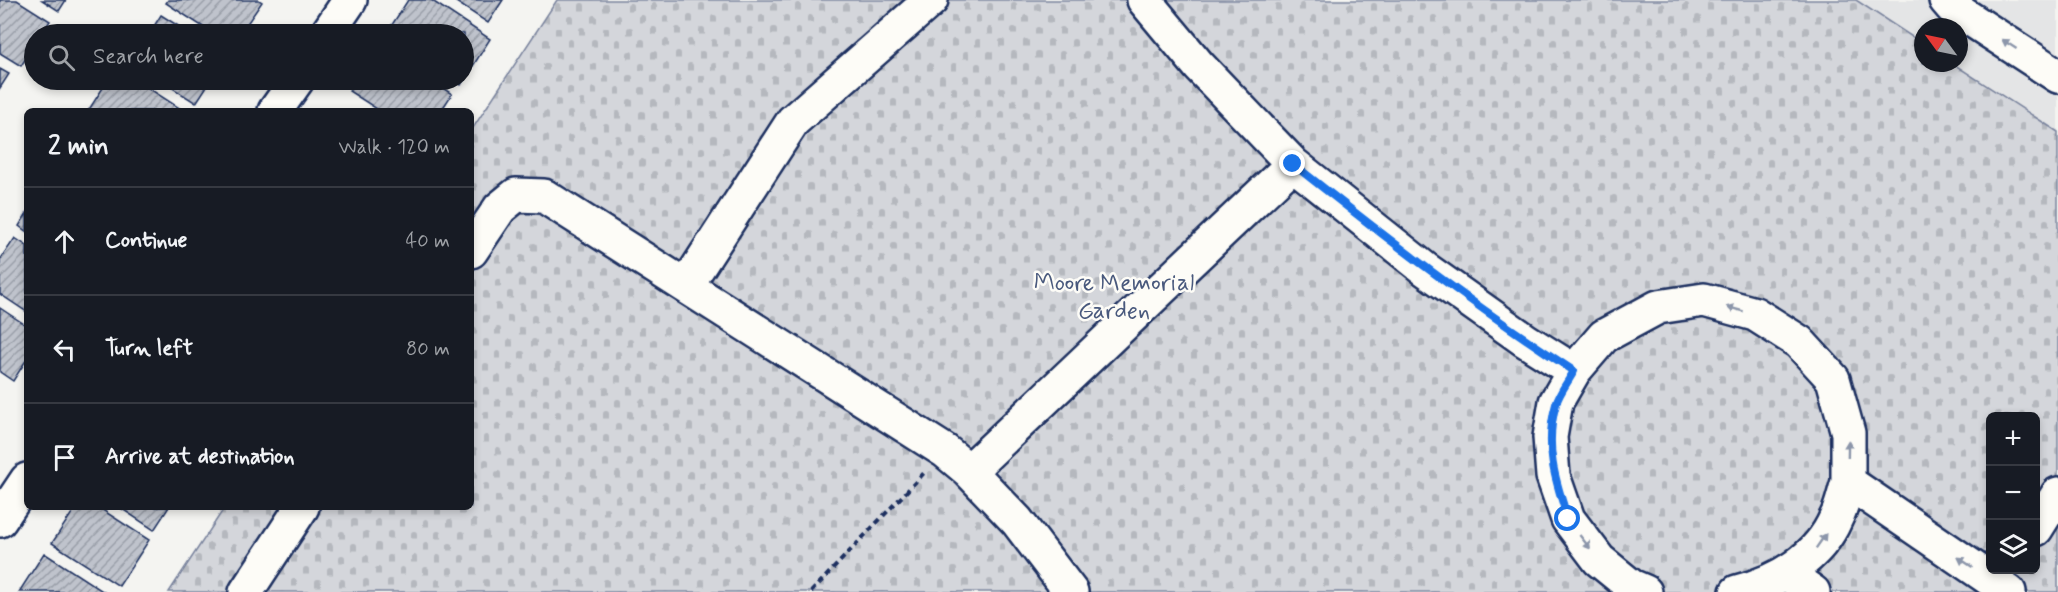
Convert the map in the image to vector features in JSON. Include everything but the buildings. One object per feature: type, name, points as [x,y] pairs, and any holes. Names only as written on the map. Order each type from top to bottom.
[{"type":"street","points":[[334,24],[350,0]]},
{"type":"street","points":[[686,286],[793,121],[931,0]]},
{"type":"street","points":[[1144,0],[1199,66],[1293,164],[1425,269],[1525,340],[1574,371]]},
{"type":"street","points":[[1946,0],[1952,7],[2058,76]]},
{"type":"street","points":[[277,108],[290,90]]},
{"type":"street","points":[[957,461],[1293,164]]},
{"type":"street","points":[[474,247],[500,208],[516,195],[544,196],[957,461],[1017,521],[1071,592]]},
{"type":"street","points":[[1644,592],[1631,586],[1599,560],[1568,519],[1553,476],[1550,437],[1556,402],[1574,371],[1604,336],[1658,307],[1704,300],[1755,314],[1799,342],[1833,379],[1848,433],[1848,482],[1836,519],[1816,549],[1800,583],[1752,588],[1737,592]]},
{"type":"street","points":[[1848,482],[2006,582]]},
{"type":"street","points":[[0,520],[24,484]]},
{"type":"street","points":[[2040,523],[2058,494]]},
{"type":"street","points":[[246,592],[300,510]]},
{"type":"path","points":[[811,592],[957,461]]},
{"type":"shaded area","points":[[1848,0],[2058,0],[2058,140],[1956,72],[1968,72],[1968,18],[1914,18],[1914,44]]},
{"type":"green space","name":"Moore Memorial Garden","points":[[557,0],[1856,0],[1914,38],[1914,72],[1966,72],[2058,132],[2058,592],[169,592],[223,510],[474,510],[474,126]]},
{"type":"route","points":[[1293,164],[1425,269],[1525,340],[1574,371],[1556,402],[1550,437],[1553,476],[1568,519]]}]
